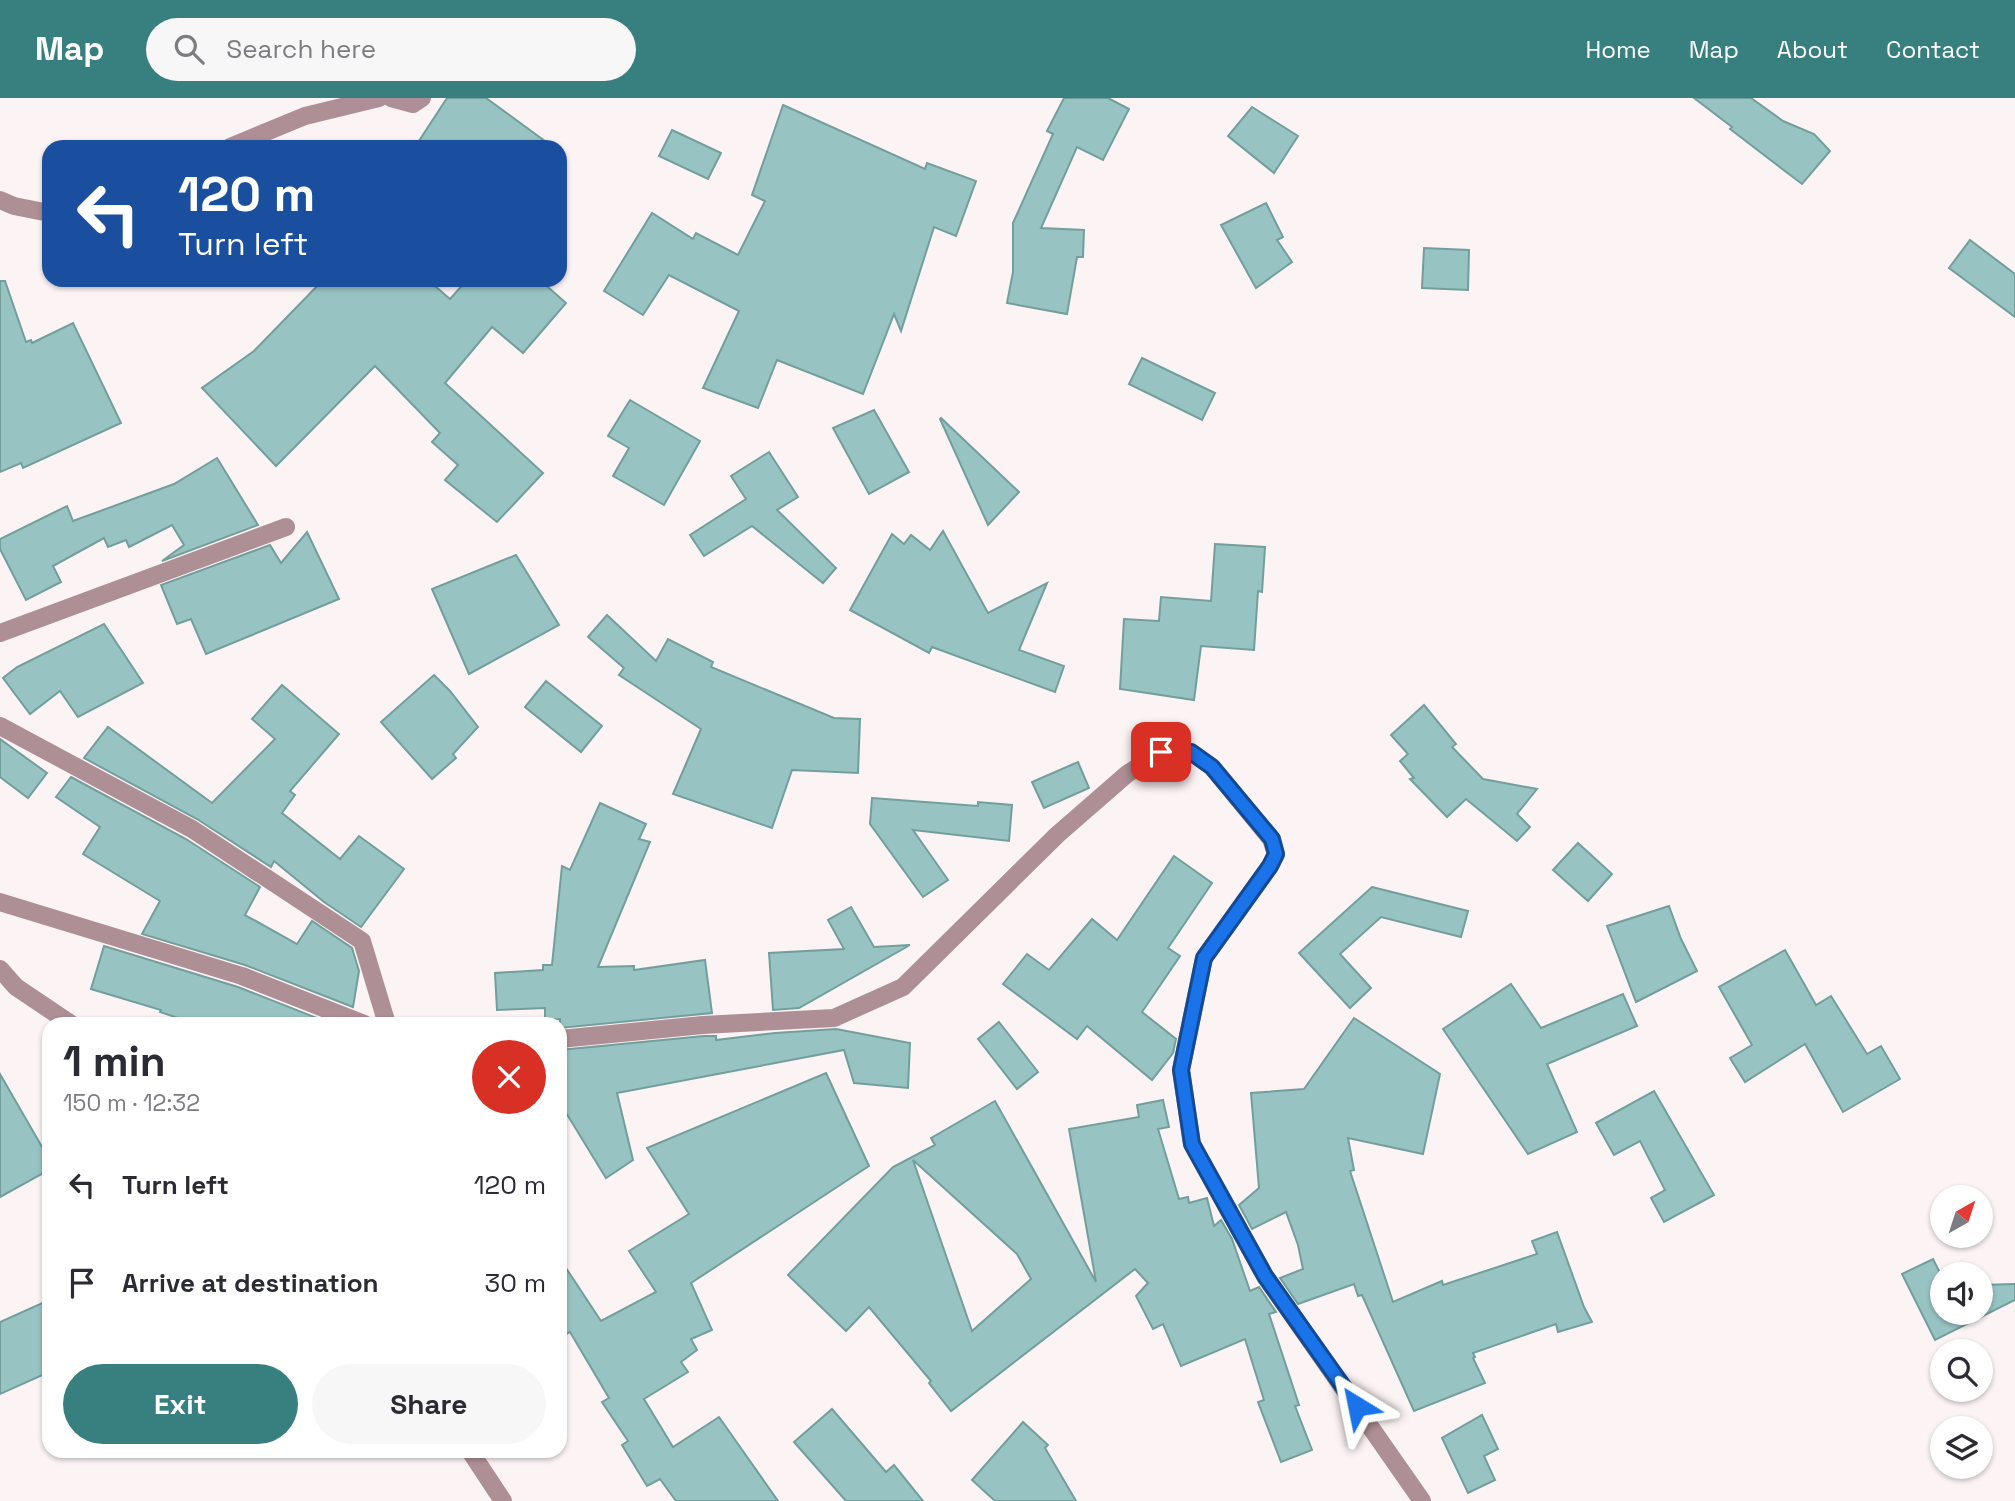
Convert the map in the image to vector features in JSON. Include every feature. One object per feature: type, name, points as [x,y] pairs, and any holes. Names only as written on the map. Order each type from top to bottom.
[{"type":"street","points":[[247,140],[305,116],[379,98]]},
{"type":"street","points":[[391,98],[413,104],[422,98]]},
{"type":"street","points":[[0,200],[42,212]]},
{"type":"street","points":[[0,633],[286,527]]},
{"type":"street","points":[[0,726],[192,829],[362,941],[385,1017]]},
{"type":"street","points":[[567,1038],[703,1025],[834,1018],[903,987],[1057,835],[1127,774],[1161,752],[1191,752],[1212,767],[1272,839],[1276,854],[1204,958],[1181,1070],[1192,1144],[1265,1276],[1422,1501]]},
{"type":"street","points":[[0,902],[242,976],[346,1017]]},
{"type":"street","points":[[0,969],[16,987],[61,1017]]},
{"type":"street","points":[[475,1458],[503,1501]]},
{"type":"building","points":[[447,98],[486,98],[543,140],[420,140]]},
{"type":"building","points":[[1064,98],[1108,98],[1129,109],[1103,160],[1077,147],[1041,228],[1084,230],[1083,257],[1077,257],[1067,314],[1007,303],[1013,272],[1013,223],[1053,134],[1047,131]]},
{"type":"building","points":[[1694,98],[1751,98],[1783,121],[1814,134],[1830,151],[1802,184]]},
{"type":"building","points":[[783,105],[925,169],[927,163],[976,181],[956,236],[934,227],[901,331],[894,314],[863,394],[777,360],[758,408],[703,388],[739,311],[669,275],[643,315],[604,291],[652,213],[693,239],[696,233],[738,255],[765,201],[752,195]]},
{"type":"building","points":[[1252,107],[1298,136],[1274,173],[1228,136]]},
{"type":"building","points":[[672,130],[721,153],[708,179],[659,156]]},
{"type":"building","points":[[1266,203],[1283,237],[1277,240],[1292,262],[1256,288],[1221,225]]},
{"type":"building","points":[[1970,240],[2015,274],[2015,317],[1949,268]]},
{"type":"building","points":[[1424,248],[1469,250],[1468,290],[1422,288]]},
{"type":"building","points":[[0,281],[5,281],[26,342],[31,340],[32,343],[73,323],[121,423],[23,468],[21,463],[0,472]]},
{"type":"building","points":[[316,287],[436,287],[450,299],[461,287],[548,287],[566,303],[523,353],[492,327],[445,383],[543,473],[497,522],[445,480],[458,465],[432,442],[440,433],[375,366],[276,466],[202,388],[254,351]]},
{"type":"building","points":[[1142,358],[1215,393],[1202,420],[1129,384]]},
{"type":"building","points":[[630,400],[700,441],[664,505],[613,476],[629,448],[608,436]]},
{"type":"building","points":[[874,410],[909,472],[869,494],[833,428]]},
{"type":"building","points":[[940,419],[1019,492],[988,525]]},
{"type":"building","points":[[769,452],[798,497],[777,510],[836,568],[823,583],[752,526],[704,556],[690,535],[746,499],[731,476]]},
{"type":"building","points":[[217,458],[258,525],[162,561],[184,545],[172,525],[129,547],[126,540],[108,547],[104,538],[53,566],[61,582],[26,600],[0,549],[0,539],[67,506],[73,521],[174,484]]},
{"type":"building","points":[[943,531],[988,613],[1047,583],[1019,650],[1064,666],[1055,692],[932,647],[929,653],[850,610],[892,534],[904,544],[911,535],[930,550]]},
{"type":"building","points":[[307,532],[339,599],[206,654],[191,619],[177,624],[161,585],[270,545],[281,563]]},
{"type":"building","points":[[1215,544],[1265,547],[1262,592],[1258,591],[1254,650],[1201,646],[1194,700],[1120,689],[1124,619],[1159,621],[1161,597],[1211,601]]},
{"type":"building","points":[[516,555],[559,625],[469,674],[432,589]]},
{"type":"building","points":[[607,615],[656,661],[668,639],[713,662],[711,667],[834,718],[860,719],[858,773],[792,770],[772,828],[673,794],[701,729],[619,675],[624,668],[588,637]]},
{"type":"building","points":[[104,624],[143,683],[78,717],[60,691],[30,714],[3,678],[17,667]]},
{"type":"building","points":[[434,675],[478,727],[453,754],[456,758],[432,779],[381,722]]},
{"type":"building","points":[[546,681],[602,726],[581,752],[525,707]]},
{"type":"building","points":[[282,685],[339,734],[290,791],[295,795],[282,813],[340,859],[359,836],[404,869],[361,927],[324,902],[274,861],[271,867],[197,819],[84,758],[108,727],[212,803],[275,739],[252,719]]},
{"type":"building","points":[[1424,705],[1456,744],[1452,747],[1483,779],[1537,789],[1517,814],[1530,827],[1517,841],[1466,799],[1447,817],[1410,779],[1414,778],[1400,761],[1408,754],[1391,735]]},
{"type":"building","points":[[0,739],[47,773],[28,798],[0,777]]},
{"type":"building","points":[[1078,762],[1089,788],[1044,808],[1032,782]]},
{"type":"building","points":[[71,777],[186,839],[260,887],[245,915],[297,944],[312,921],[352,948],[359,971],[353,1007],[245,965],[142,934],[160,901],[83,854],[100,827],[56,797]]},
{"type":"building","points":[[872,798],[978,806],[978,802],[1012,805],[1009,841],[913,830],[948,880],[923,897],[870,824]]},
{"type":"building","points":[[600,803],[646,824],[639,839],[650,842],[598,967],[634,966],[634,970],[705,960],[712,1013],[567,1027],[567,1017],[545,1017],[545,1008],[497,1010],[495,973],[543,970],[543,965],[552,965],[562,866],[570,870]]},
{"type":"building","points":[[1578,843],[1612,874],[1588,901],[1553,870]]},
{"type":"building","points":[[1174,856],[1212,883],[1168,948],[1180,956],[1142,1012],[1176,1039],[1173,1053],[1152,1080],[1087,1026],[1077,1039],[1003,984],[1027,954],[1049,970],[1092,919],[1117,940]]},
{"type":"building","points":[[1372,887],[1468,911],[1461,937],[1381,917],[1340,954],[1371,988],[1350,1008],[1299,953]]},
{"type":"building","points":[[1669,906],[1697,971],[1636,1002],[1607,926]]},
{"type":"building","points":[[851,907],[874,947],[910,945],[799,1008],[773,1010],[769,953],[844,949],[828,920]]},
{"type":"building","points":[[104,946],[238,987],[314,1017],[175,1017],[160,1012],[161,1010],[91,989]]},
{"type":"building","points":[[1785,950],[1816,1005],[1831,996],[1867,1054],[1881,1046],[1900,1079],[1843,1112],[1805,1044],[1745,1082],[1730,1058],[1752,1045],[1719,987]]},
{"type":"building","points":[[1511,984],[1541,1028],[1623,994],[1637,1026],[1547,1064],[1577,1132],[1528,1154],[1443,1029]]},
{"type":"building","points":[[1354,1018],[1440,1074],[1423,1154],[1348,1138],[1354,1170],[1350,1171],[1393,1302],[1442,1281],[1443,1285],[1537,1254],[1532,1241],[1557,1232],[1592,1322],[1558,1332],[1556,1324],[1473,1353],[1485,1383],[1414,1411],[1362,1295],[1358,1296],[1354,1284],[1298,1304],[1280,1278],[1303,1269],[1286,1212],[1252,1229],[1239,1205],[1259,1188],[1251,1093],[1304,1089]]},
{"type":"building","points":[[999,1022],[1038,1072],[1017,1089],[978,1039]]},
{"type":"building","points":[[836,1029],[910,1043],[908,1088],[854,1083],[844,1050],[617,1093],[633,1160],[606,1178],[567,1114],[567,1049],[704,1036],[716,1036],[716,1040]]},
{"type":"building","points":[[826,1073],[869,1166],[691,1283],[712,1330],[691,1339],[697,1350],[681,1362],[688,1372],[644,1399],[673,1447],[719,1417],[778,1501],[676,1501],[660,1479],[647,1486],[622,1445],[628,1441],[602,1402],[609,1398],[570,1332],[567,1334],[567,1270],[601,1321],[656,1292],[629,1251],[689,1214],[647,1148]]},
{"type":"building","points":[[0,1074],[42,1147],[42,1174],[0,1197]]},
{"type":"building","points":[[1654,1091],[1714,1195],[1664,1222],[1651,1198],[1665,1190],[1640,1141],[1614,1155],[1596,1123]]},
{"type":"building","points":[[1163,1100],[1169,1127],[1158,1129],[1179,1199],[1188,1197],[1189,1203],[1207,1198],[1214,1226],[1221,1220],[1232,1239],[1250,1291],[1259,1287],[1276,1312],[1269,1314],[1299,1405],[1295,1406],[1312,1450],[1281,1462],[1258,1402],[1264,1400],[1245,1339],[1181,1366],[1163,1324],[1153,1329],[1136,1296],[1148,1283],[1135,1269],[951,1411],[929,1383],[931,1381],[869,1307],[846,1331],[788,1275],[893,1167],[935,1145],[931,1138],[995,1101],[1096,1282],[1069,1129],[1139,1117],[1137,1105]],"holes":[[[913,1160],[1017,1254],[1031,1279],[972,1331]]]},
{"type":"building","points":[[1933,1259],[1934,1262],[1930,1262],[1930,1325],[1965,1325],[1934,1339],[1902,1274]]},
{"type":"building","points":[[2015,1284],[2015,1300],[1993,1311],[1993,1285]]},
{"type":"building","points":[[42,1303],[42,1375],[0,1394],[0,1322]]},
{"type":"building","points":[[832,1409],[886,1472],[894,1465],[923,1501],[846,1501],[794,1442]]},
{"type":"building","points":[[1482,1415],[1498,1449],[1484,1456],[1495,1480],[1468,1493],[1442,1438]]},
{"type":"building","points":[[1023,1422],[1048,1445],[1045,1448],[1076,1501],[995,1501],[972,1480]]},
{"type":"route","points":[[1161,752],[1191,752],[1212,767],[1272,839],[1276,854],[1204,958],[1181,1070],[1192,1144],[1265,1276],[1357,1406]]}]
